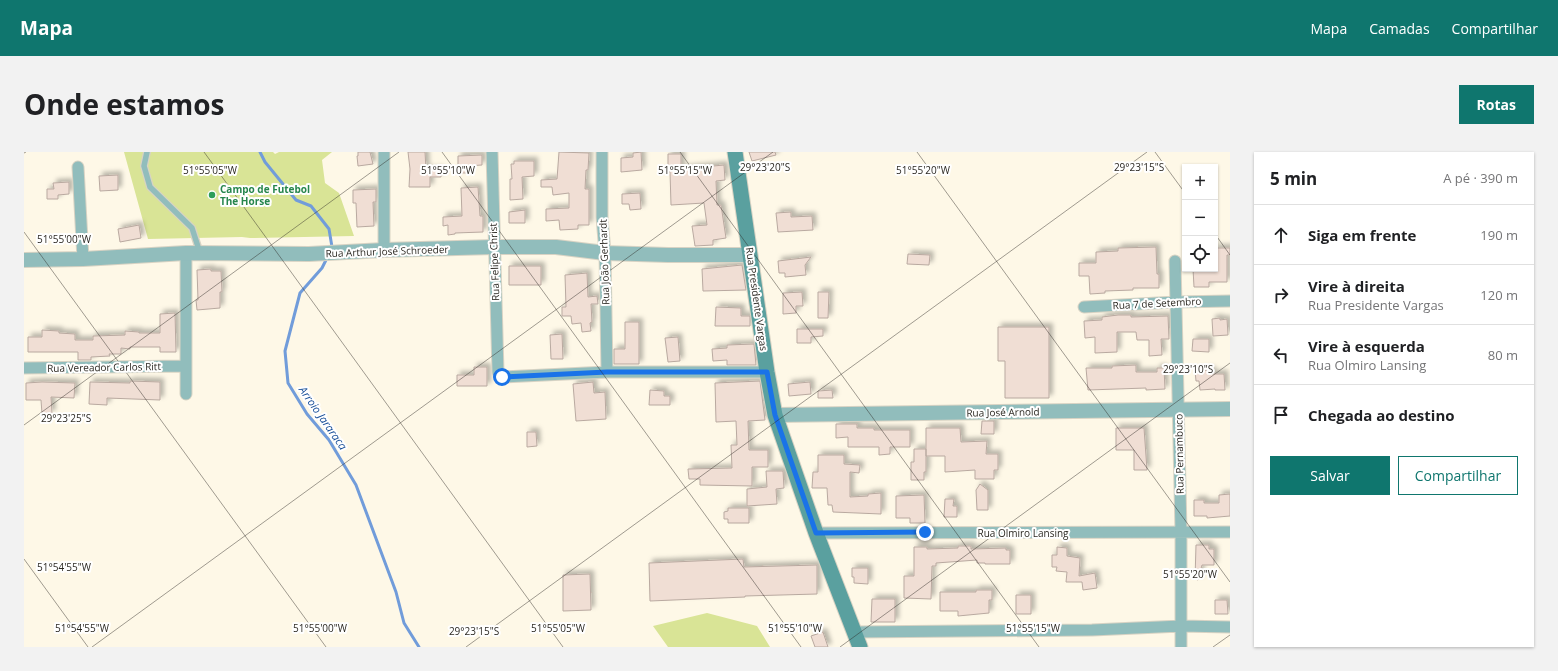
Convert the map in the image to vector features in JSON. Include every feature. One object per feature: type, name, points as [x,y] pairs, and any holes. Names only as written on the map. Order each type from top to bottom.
[{"type":"main road","name":"Rua Presidente Vargas","points":[[735,152],[767,372],[775,415],[816,533],[860,647]]},
{"type":"street","points":[[384,152],[384,250]]},
{"type":"street","name":"Rua Felipe Christ","points":[[492,152],[498,372],[502,377],[607,372]]},
{"type":"street","name":"Rua João Gerhardt","points":[[602,152],[602,217],[605,253],[607,372]]},
{"type":"street","points":[[78,167],[83,259]]},
{"type":"street","name":"Rua Arthur José Schroeder","points":[[24,260],[83,259],[193,253],[336,254],[384,250],[494,247],[556,247],[605,253],[668,255],[750,255]]},
{"type":"street","points":[[186,394],[185,366],[193,253]]},
{"type":"street","name":"Rua Pernambuco","points":[[1175,261],[1181,532],[1181,647]]},
{"type":"street","name":"Rua 7 de Setembro","points":[[1084,307],[1230,300]]},
{"type":"street","name":"Rua Vereador Carlos Ritt","points":[[24,368],[185,366]]},
{"type":"street","points":[[607,372],[767,372]]},
{"type":"street","name":"Rua José Arnold","points":[[775,415],[1230,409]]},
{"type":"street","name":"Rua Olmiro Lansing","points":[[816,533],[1230,532]]},
{"type":"street","points":[[854,632],[1092,630],[1181,626],[1230,627]]},
{"type":"lane","points":[[147,152],[144,166],[150,187],[192,228],[193,253]]},
{"type":"green space","points":[[124,152],[273,152],[275,154],[279,152],[332,152],[322,160],[325,183],[339,193],[354,236],[148,239]]},
{"type":"green space","points":[[707,613],[757,626],[770,647],[668,647],[653,626]]},
{"type":"building","points":[[358,152],[370,152],[373,164],[358,166]]},
{"type":"building","points":[[408,152],[425,152],[426,170],[441,170],[441,177],[430,177],[430,187],[409,187],[410,169]]},
{"type":"building","points":[[559,152],[589,153],[585,189],[589,189],[589,225],[578,225],[578,229],[560,230],[559,220],[546,221],[546,209],[569,208],[569,193],[553,195],[552,187],[541,187],[541,180],[557,179]]},
{"type":"building","points":[[641,152],[642,170],[621,172],[621,158],[633,157],[633,153]]},
{"type":"building","points":[[749,152],[775,152],[776,155],[752,161]]},
{"type":"building","points":[[668,154],[681,154],[681,169],[724,165],[725,180],[716,181],[717,205],[721,205],[726,238],[713,240],[713,245],[695,246],[692,226],[707,225],[704,203],[671,205]]},
{"type":"building","points":[[482,155],[482,165],[467,166],[467,173],[458,173],[458,156]]},
{"type":"building","points":[[514,161],[534,161],[534,176],[522,177],[523,199],[510,200],[510,179],[512,179],[511,164],[514,164]]},
{"type":"building","points":[[118,175],[118,190],[100,191],[99,176]]},
{"type":"building","points":[[69,182],[69,194],[58,195],[58,199],[47,199],[47,189],[54,189],[53,183]]},
{"type":"building","points":[[478,187],[480,216],[483,216],[483,232],[455,233],[448,235],[448,225],[443,226],[443,217],[462,216],[461,188]]},
{"type":"building","points":[[376,189],[376,202],[373,202],[374,226],[357,227],[356,203],[353,203],[353,190]]},
{"type":"building","points":[[640,193],[641,209],[630,210],[629,204],[622,204],[622,194]]},
{"type":"building","points":[[525,210],[525,223],[509,223],[509,212]]},
{"type":"building","points":[[791,212],[791,217],[812,216],[813,230],[778,232],[776,213]]},
{"type":"building","points":[[139,225],[141,238],[120,242],[118,229]]},
{"type":"building","points":[[1156,247],[1159,288],[1133,288],[1133,290],[1105,291],[1105,293],[1090,294],[1089,276],[1079,276],[1079,263],[1096,263],[1096,252],[1118,251],[1118,248]]},
{"type":"building","points":[[1218,248],[1230,248],[1230,255],[1227,255],[1227,282],[1209,282],[1209,287],[1194,287],[1193,272],[1218,272]]},
{"type":"building","points":[[908,254],[930,255],[929,265],[907,264]]},
{"type":"building","points":[[811,257],[805,265],[806,275],[785,277],[785,273],[779,273],[778,261]]},
{"type":"building","points":[[742,265],[746,290],[703,291],[702,269]]},
{"type":"building","points":[[509,266],[541,266],[541,285],[509,285]]},
{"type":"building","points":[[211,269],[211,271],[221,271],[222,292],[220,292],[220,308],[197,310],[197,270]]},
{"type":"building","points":[[587,273],[588,297],[597,296],[598,304],[591,304],[591,331],[582,332],[581,323],[572,324],[571,316],[562,316],[562,307],[566,307],[565,275]]},
{"type":"building","points":[[802,292],[803,306],[796,306],[796,313],[783,314],[783,293]]},
{"type":"building","points":[[818,292],[829,292],[828,318],[818,318]]},
{"type":"building","points":[[716,307],[741,308],[741,316],[750,316],[750,326],[715,326]]},
{"type":"building","points":[[175,313],[176,352],[160,352],[160,347],[130,347],[130,349],[121,348],[121,354],[91,357],[91,360],[78,360],[78,352],[28,352],[28,337],[42,337],[42,330],[75,334],[75,340],[93,340],[93,336],[125,335],[125,331],[160,333],[160,314]]},
{"type":"building","points":[[1131,315],[1131,317],[1168,316],[1169,339],[1161,339],[1162,355],[1149,356],[1149,340],[1137,340],[1136,332],[1117,332],[1117,352],[1095,353],[1095,337],[1085,338],[1084,321],[1102,320],[1102,317]]},
{"type":"building","points":[[1220,318],[1220,320],[1227,319],[1228,335],[1213,336],[1212,319]]},
{"type":"building","points":[[625,322],[639,322],[639,364],[614,364],[614,349],[625,349]]},
{"type":"building","points":[[998,327],[1049,327],[1049,398],[1005,398],[1005,361],[998,361]]},
{"type":"building","points":[[797,329],[823,329],[823,336],[811,337],[811,343],[797,343]]},
{"type":"building","points":[[562,334],[563,359],[551,359],[550,335]]},
{"type":"building","points":[[678,337],[680,361],[668,362],[665,338]]},
{"type":"building","points":[[1193,339],[1209,339],[1209,352],[1192,351]]},
{"type":"building","points":[[754,344],[756,365],[727,365],[727,360],[713,361],[712,349],[727,348],[727,345]]},
{"type":"building","points":[[1136,365],[1136,372],[1157,372],[1157,368],[1164,368],[1165,389],[1146,390],[1146,388],[1088,390],[1086,368],[1112,368],[1112,366]]},
{"type":"building","points":[[474,367],[487,367],[487,386],[457,386],[457,375],[474,375]]},
{"type":"building","points":[[1212,370],[1212,374],[1224,374],[1225,390],[1200,390],[1199,381],[1196,381],[1195,371]]},
{"type":"building","points":[[130,381],[160,382],[160,400],[107,398],[107,405],[89,404],[90,382],[130,383]]},
{"type":"building","points":[[760,381],[765,420],[748,421],[749,450],[768,450],[768,467],[752,467],[752,486],[700,485],[700,479],[689,479],[688,469],[732,468],[731,445],[737,445],[736,421],[716,422],[715,383]]},
{"type":"building","points":[[593,382],[594,393],[605,392],[606,419],[576,421],[573,384]]},
{"type":"building","points":[[810,382],[811,394],[789,396],[788,384]]},
{"type":"building","points":[[26,383],[75,383],[74,398],[51,397],[52,413],[42,414],[41,400],[26,400]]},
{"type":"building","points":[[650,390],[664,391],[664,396],[670,396],[670,405],[649,405]]},
{"type":"building","points":[[832,390],[833,398],[818,398],[818,391]]},
{"type":"building","points":[[982,421],[994,421],[994,434],[981,434]]},
{"type":"building","points":[[836,424],[857,424],[857,428],[874,428],[874,430],[910,430],[910,447],[890,447],[890,454],[879,455],[879,447],[848,447],[848,437],[836,438]]},
{"type":"building","points":[[926,428],[960,428],[961,442],[987,441],[986,454],[998,454],[998,470],[994,470],[994,479],[975,479],[975,470],[945,472],[945,456],[926,456]]},
{"type":"building","points":[[1116,428],[1144,428],[1147,470],[1134,470],[1134,450],[1116,450]]},
{"type":"building","points":[[527,432],[536,432],[537,446],[527,447]]},
{"type":"building","points":[[914,449],[926,449],[926,472],[924,472],[924,480],[911,480],[911,462],[914,462]]},
{"type":"building","points":[[818,455],[844,455],[844,464],[860,465],[859,473],[850,472],[850,497],[868,496],[868,494],[881,493],[881,514],[833,512],[832,505],[828,505],[827,488],[812,488],[813,472],[818,472]]},
{"type":"building","points":[[766,471],[783,471],[784,488],[776,489],[777,504],[747,506],[747,489],[767,487]]},
{"type":"building","points":[[980,484],[988,490],[988,510],[977,510],[976,490]]},
{"type":"building","points":[[1230,494],[1230,516],[1207,518],[1207,516],[1194,516],[1194,500],[1204,500],[1204,503],[1219,503],[1219,495]]},
{"type":"building","points":[[924,495],[925,523],[910,523],[910,518],[896,518],[896,496]]},
{"type":"building","points":[[945,499],[954,499],[953,506],[957,506],[957,517],[944,517]]},
{"type":"building","points":[[728,508],[749,508],[749,523],[728,523],[728,519],[724,519],[724,512],[728,511]]},
{"type":"building","points":[[1196,545],[1209,545],[1209,549],[1214,549],[1214,565],[1202,565],[1198,580],[1195,579]]},
{"type":"building","points":[[958,546],[971,546],[971,549],[1006,548],[1006,550],[1010,550],[1010,564],[985,564],[977,563],[977,560],[936,563],[936,566],[932,566],[931,599],[904,598],[904,576],[914,576],[914,547],[927,547],[927,549],[958,548]]},
{"type":"building","points":[[1057,547],[1067,548],[1067,556],[1080,558],[1079,576],[1095,573],[1097,588],[1083,590],[1082,582],[1066,582],[1067,572],[1056,571],[1057,567],[1052,567],[1052,555],[1057,555]]},
{"type":"building","points":[[743,559],[744,567],[817,565],[817,594],[650,601],[649,563]]},
{"type":"building","points":[[852,568],[868,568],[868,584],[854,583]]},
{"type":"building","points":[[590,574],[591,610],[563,611],[563,575]]},
{"type":"building","points":[[976,590],[992,590],[992,600],[989,600],[989,613],[958,616],[958,611],[940,611],[940,592],[976,592]]},
{"type":"building","points":[[1016,595],[1031,595],[1031,614],[1016,614]]},
{"type":"building","points":[[872,599],[895,599],[895,622],[871,622]]},
{"type":"building","points":[[1215,600],[1227,600],[1228,614],[1215,614]]},
{"type":"building","points":[[823,632],[828,647],[815,647],[811,636]]},
{"type":"waterway","name":"Arroio Jararaca","points":[[260,152],[265,162],[296,200],[311,206],[329,229],[332,247],[330,249]]},
{"type":"waterway","name":"Arroio Jararaca","points":[[327,258],[322,268],[300,293],[285,351],[288,383],[307,414],[329,440],[356,485],[396,592],[404,623],[419,647]]},
{"type":"place","name":"Campo de Futebol The Horse","points":[[212,195]]},
{"type":"route","points":[[502,377],[607,372],[767,372],[775,415],[816,533],[925,532]]}]
